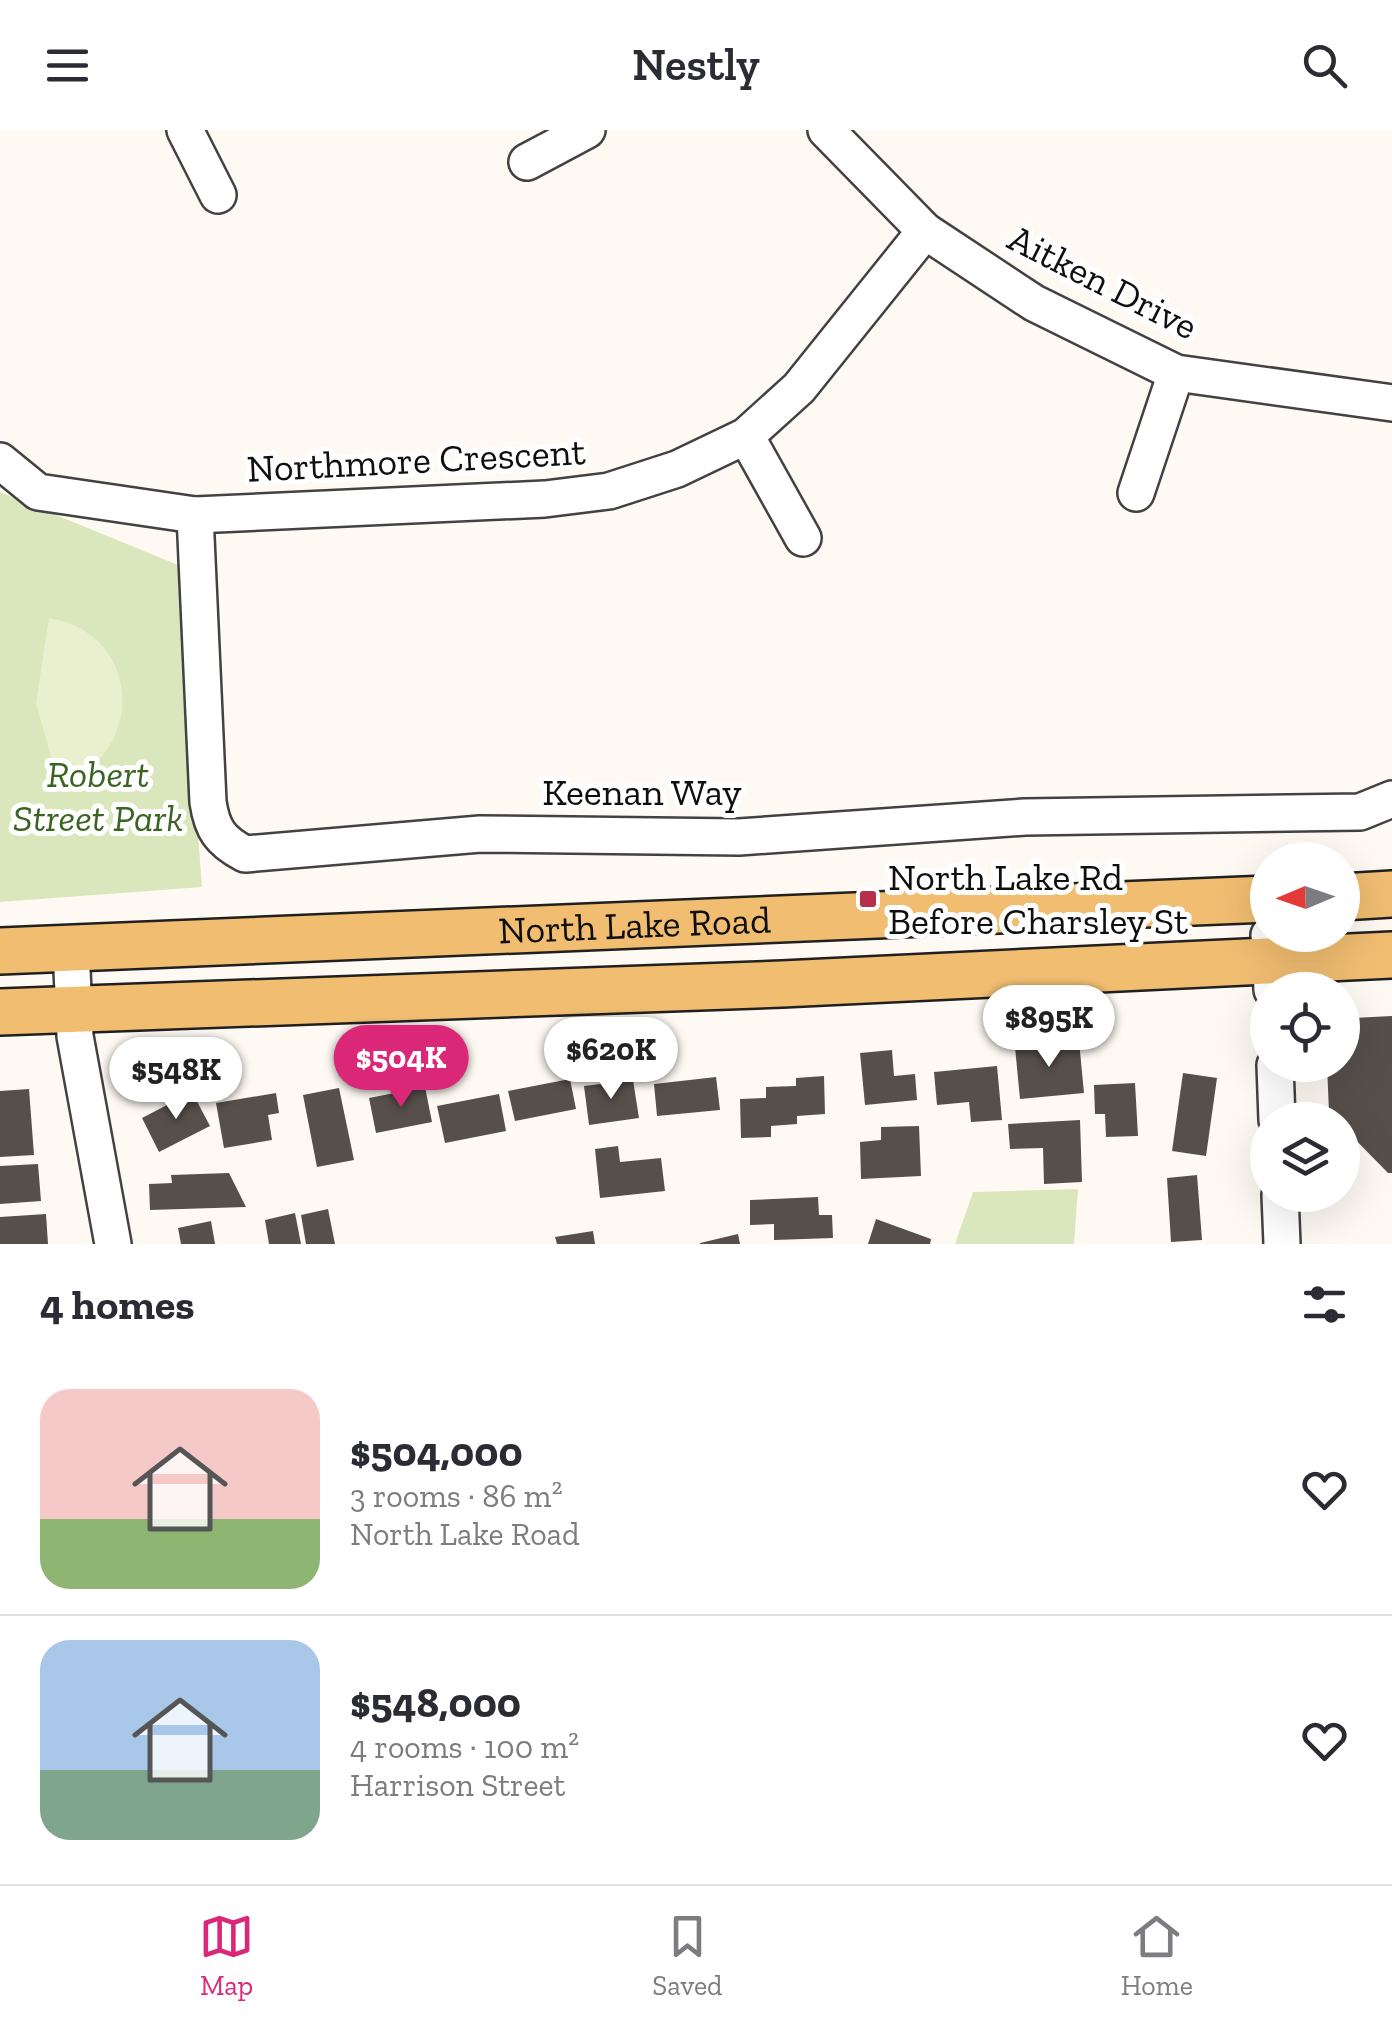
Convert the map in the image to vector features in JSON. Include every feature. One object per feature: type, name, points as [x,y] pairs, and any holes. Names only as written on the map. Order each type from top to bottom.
[{"type":"main road","points":[[1360,896],[1392,894]]},
{"type":"main road","name":"North Lake Road","points":[[0,950],[1250,900]]},
{"type":"main road","name":"North Lake Road","points":[[0,1012],[1392,955]]},
{"type":"street","points":[[185,130],[218,195]]},
{"type":"street","points":[[527,162],[587,130]]},
{"type":"street","name":"Aitken Drive","points":[[826,130],[925,232],[1034,303],[1176,373],[1392,403]]},
{"type":"street","name":"Northmore Crescent","points":[[0,461],[38,492],[194,515],[545,498],[608,491],[676,469],[746,436],[799,388],[925,232]]},
{"type":"street","points":[[1136,493],[1176,373]]},
{"type":"street","points":[[746,436],[802,538]]},
{"type":"street","name":"Keenan Way","points":[[194,515],[208,802],[212,826],[226,845],[244,854],[480,834],[739,837],[1025,817],[1360,812],[1392,798]]},
{"type":"street","points":[[71,948],[73,1010],[113,1244]]},
{"type":"street","points":[[1281,1212],[1282,1244]]},
{"type":"green space","name":"Robert Street Park","points":[[0,492],[178,565],[202,887],[0,902]]},
{"type":"green space","points":[[49,618],[80,628],[103,646],[117,670],[122,696],[119,723],[108,748],[88,770],[59,785],[36,703]]},
{"type":"green space","points":[[1078,1189],[1074,1244],[955,1244],[973,1192]]},
{"type":"building","points":[[1392,1016],[1392,1173],[1360,1144],[1360,1102],[1329,1102],[1328,1082],[1360,1082],[1360,1018]]},
{"type":"building","points":[[1079,1041],[1084,1093],[1020,1099],[1015,1047]]},
{"type":"building","points":[[892,1050],[894,1076],[915,1074],[917,1100],[865,1105],[860,1053]]},
{"type":"building","points":[[997,1066],[1002,1120],[971,1122],[969,1102],[937,1105],[934,1072]]},
{"type":"building","points":[[1183,1073],[1217,1078],[1206,1156],[1172,1151]]},
{"type":"building","points":[[824,1076],[825,1114],[797,1116],[797,1124],[771,1126],[771,1137],[741,1138],[740,1099],[766,1098],[766,1087],[796,1086],[796,1078]]},
{"type":"building","points":[[716,1077],[720,1110],[657,1116],[654,1084]]},
{"type":"building","points":[[570,1079],[576,1109],[515,1121],[508,1091]]},
{"type":"building","points":[[633,1080],[639,1118],[589,1125],[584,1086]]},
{"type":"building","points":[[1135,1083],[1138,1136],[1106,1137],[1105,1114],[1095,1114],[1094,1085]]},
{"type":"building","points":[[425,1087],[432,1122],[376,1133],[369,1098]]},
{"type":"building","points":[[339,1088],[354,1160],[317,1167],[303,1095]]},
{"type":"building","points":[[29,1089],[34,1155],[0,1157],[0,1091]]},
{"type":"building","points":[[192,1092],[210,1126],[159,1152],[142,1118]]},
{"type":"building","points":[[276,1093],[279,1113],[268,1115],[272,1140],[224,1148],[216,1103]]},
{"type":"building","points":[[499,1094],[506,1131],[445,1143],[437,1106]]},
{"type":"building","points":[[1080,1120],[1082,1182],[1044,1184],[1043,1148],[1010,1149],[1008,1124]]},
{"type":"building","points":[[919,1126],[921,1176],[861,1179],[860,1142],[881,1140],[881,1127]]},
{"type":"building","points":[[618,1146],[620,1162],[661,1158],[665,1191],[600,1198],[595,1149]]},
{"type":"building","points":[[38,1164],[41,1201],[0,1204],[0,1166]]},
{"type":"building","points":[[229,1173],[246,1207],[150,1210],[149,1184],[172,1183],[171,1175]]},
{"type":"building","points":[[1197,1175],[1202,1240],[1171,1242],[1167,1178]]},
{"type":"building","points":[[818,1197],[819,1215],[832,1215],[833,1238],[774,1240],[774,1224],[750,1225],[750,1200]]},
{"type":"building","points":[[328,1209],[335,1244],[306,1244],[301,1215]]},
{"type":"building","points":[[295,1213],[301,1244],[269,1244],[265,1220]]},
{"type":"building","points":[[46,1214],[48,1244],[0,1244],[0,1217]]},
{"type":"building","points":[[876,1219],[931,1239],[930,1244],[868,1244]]},
{"type":"building","points":[[211,1221],[215,1244],[181,1244],[178,1228]]},
{"type":"building","points":[[593,1231],[595,1244],[557,1244],[555,1237]]},
{"type":"building","points":[[738,1234],[740,1244],[700,1244],[700,1243]]},
{"type":"place","name":"North Lake Rd Before Charsley St","points":[[868,899]]}]
